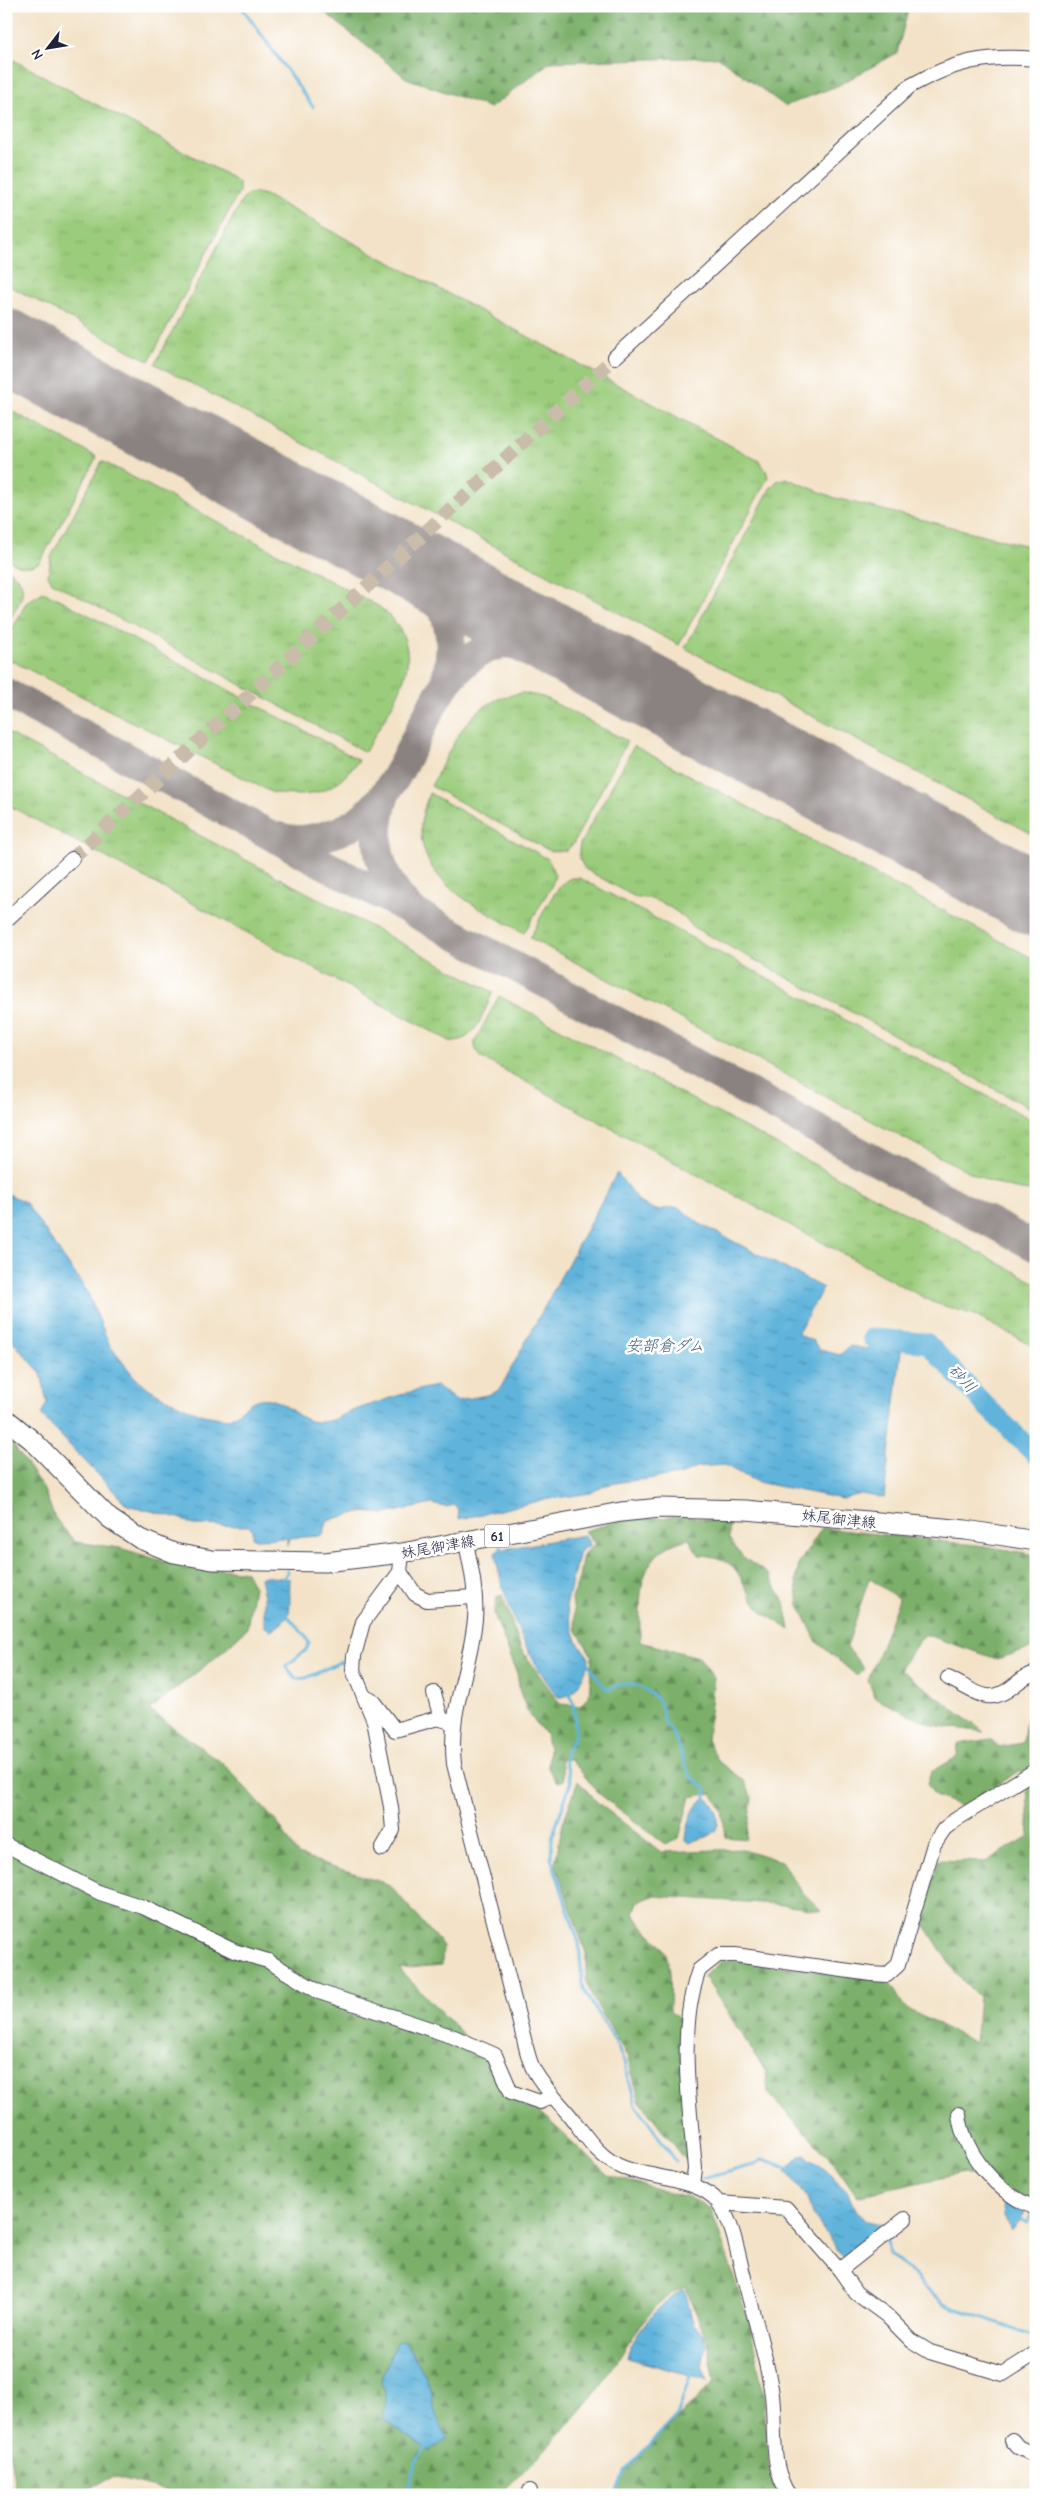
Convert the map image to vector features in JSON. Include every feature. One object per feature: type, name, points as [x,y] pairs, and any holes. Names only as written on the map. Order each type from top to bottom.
[{"type":"main road","name":"妹尾御津線","points":[[6,1419],[33,1441],[109,1518],[140,1539],[174,1553],[212,1560],[401,1562],[466,1542],[621,1512],[660,1508],[746,1510],[966,1530],[1036,1541]]},
{"type":"street","points":[[614,357],[910,86],[933,73],[971,60],[1009,56],[1036,59]]},
{"type":"street","points":[[6,920],[72,859]]},
{"type":"street","points":[[447,1721],[475,1620],[474,1597],[466,1542]]},
{"type":"street","points":[[401,1562],[415,1594],[427,1600],[474,1597]]},
{"type":"street","points":[[382,1849],[393,1830],[391,1807],[374,1721],[354,1670],[354,1656],[363,1622],[401,1562]]},
{"type":"street","points":[[948,1678],[990,1698],[1001,1696],[1029,1674],[1036,1673]]},
{"type":"street","points":[[362,1688],[395,1730],[447,1721]]},
{"type":"street","points":[[434,1692],[447,1721],[454,1764],[527,2051],[534,2071],[552,2096],[598,2151],[609,2160],[623,2168],[654,2178],[702,2188],[719,2203],[731,2229],[762,2349],[772,2395],[775,2449],[779,2475],[789,2495]]},
{"type":"street","points":[[693,2185],[695,2169],[687,2052],[691,1999],[698,1970],[718,1955],[735,1955],[887,1975],[898,1965],[934,1844],[944,1829],[1036,1770]]},
{"type":"street","points":[[6,1845],[100,1893],[143,1907],[234,1951],[268,1961],[319,1992],[454,2037],[495,2054],[511,2092],[540,2102],[552,2096]]},
{"type":"street","points":[[959,2114],[961,2131],[979,2162],[1004,2191],[1022,2203],[1036,2208]]},
{"type":"street","points":[[719,2203],[786,2208],[840,2270],[856,2293],[886,2315],[912,2341],[930,2352],[1003,2374],[1036,2352]]},
{"type":"street","points":[[840,2270],[904,2219]]},
{"type":"street","points":[[1012,2440],[1018,2447],[1036,2456]]},
{"type":"green space","points":[[317,6],[824,6],[828,11],[909,6],[897,53],[837,86],[785,106],[718,57],[550,62],[490,108],[406,78]]},
{"type":"green space","points":[[6,56],[233,178],[239,183],[239,192],[149,361],[6,284]]},
{"type":"green space","points":[[257,193],[265,195],[759,461],[766,470],[768,477],[679,645],[155,364],[241,202],[248,194]]},
{"type":"green space","points":[[6,408],[97,457],[40,562],[31,566],[19,565],[6,559]]},
{"type":"green space","points":[[102,461],[378,606],[396,623],[405,641],[407,659],[404,678],[387,715],[365,752],[52,582],[48,575],[51,557]]},
{"type":"green space","points":[[786,478],[835,498],[1036,548],[1036,836],[685,648],[771,487],[777,481]]},
{"type":"green space","points":[[6,569],[15,575],[20,582],[22,595],[6,626]]},
{"type":"green space","points":[[43,592],[359,760],[340,780],[331,787],[320,791],[297,795],[271,792],[6,658],[6,641],[26,603]]},
{"type":"green space","points":[[523,693],[543,697],[627,741],[573,844],[566,851],[550,851],[431,786],[456,739],[476,714],[488,704],[504,697]]},
{"type":"green space","points":[[6,732],[493,992],[478,1025],[459,1041],[450,1041],[6,804]]},
{"type":"green space","points":[[634,746],[1036,960],[1036,1111],[693,927],[668,906],[652,899],[637,898],[585,869],[581,863],[580,844]]},
{"type":"green space","points":[[429,793],[548,859],[555,875],[552,885],[524,933],[458,894],[443,881],[432,867],[424,850],[421,831],[422,817]]},
{"type":"green space","points":[[571,878],[580,878],[1036,1122],[1036,1191],[1011,1188],[999,1184],[975,1175],[941,1158],[530,938],[553,896]]},
{"type":"green space","points":[[499,996],[1036,1283],[1036,1348],[974,1315],[932,1302],[480,1057],[475,1047],[475,1041]]},
{"type":"green space","points":[[7,1436],[43,1488],[55,1518],[75,1542],[120,1548],[166,1562],[246,1572],[254,1587],[247,1628],[221,1653],[149,1710],[225,1765],[278,1824],[298,1855],[390,1885],[443,1946],[442,1965],[399,1969],[531,2104],[609,2176],[688,2197],[711,2209],[750,2325],[764,2398],[769,2471],[778,2495],[617,2495],[622,2476],[647,2448],[715,2381],[707,2341],[686,2287],[672,2294],[646,2318],[594,2395],[572,2421],[499,2495],[181,2495],[113,2477],[75,2495],[16,2495],[6,2429]]},
{"type":"green space","points":[[687,1516],[729,1523],[729,1539],[743,1557],[769,1575],[785,1603],[790,1630],[764,1613],[749,1594],[734,1568],[726,1561],[699,1555],[689,1539],[671,1545],[658,1554],[649,1565],[641,1593],[640,1642],[699,1657],[714,1677],[707,1740],[719,1762],[744,1780],[752,1798],[746,1839],[726,1837],[722,1811],[712,1793],[690,1797],[679,1838],[666,1845],[598,1793],[571,1759],[561,1759],[564,1780],[557,1783],[548,1768],[549,1748],[545,1734],[528,1713],[520,1692],[517,1673],[494,1614],[497,1597],[502,1595],[521,1649],[560,1704],[580,1706],[589,1697],[592,1656],[576,1629],[572,1599],[579,1578],[583,1554],[595,1544],[584,1531],[623,1520]]},
{"type":"green space","points":[[822,1528],[986,1546],[1036,1555],[1036,1647],[997,1659],[924,1634],[900,1669],[984,1732],[932,1725],[876,1699],[868,1681],[899,1599],[869,1578],[847,1647],[864,1669],[857,1676],[817,1642],[799,1605],[796,1581],[799,1563]]},
{"type":"green space","points":[[1036,1714],[1036,2201],[964,2173],[857,2196],[834,2163],[768,2093],[766,2072],[704,1976],[722,1961],[739,1960],[878,1979],[892,1986],[905,2008],[975,2043],[979,1997],[956,1974],[921,1919],[939,1860],[985,1862],[1029,1836],[1027,1784],[1020,1770],[963,1807],[935,1796],[927,1784],[931,1772],[957,1757],[958,1744],[991,1739],[998,1747],[1023,1743],[1026,1717]]},
{"type":"green space","points":[[578,1781],[598,1803],[661,1852],[743,1849],[781,1861],[803,1893],[822,1911],[776,1904],[653,1896],[638,1902],[634,1913],[642,1926],[659,1942],[667,1958],[670,1975],[670,2011],[681,2019],[681,2064],[688,2163],[640,2101],[627,2056],[591,1995],[586,1978],[586,1953],[555,1863],[563,1823]]},
{"type":"water","name":"安部倉ダム","points":[[617,1173],[640,1203],[656,1210],[678,1207],[700,1224],[823,1288],[798,1333],[813,1341],[820,1350],[840,1355],[850,1346],[868,1349],[871,1345],[901,1351],[884,1498],[860,1494],[842,1499],[757,1482],[724,1465],[697,1467],[681,1475],[621,1482],[602,1486],[591,1493],[543,1500],[459,1519],[458,1510],[455,1505],[446,1507],[432,1504],[385,1514],[361,1512],[328,1520],[323,1534],[320,1536],[289,1538],[287,1546],[287,1538],[255,1539],[252,1537],[252,1529],[249,1526],[193,1525],[179,1518],[127,1505],[41,1415],[47,1403],[41,1373],[6,1334],[6,1193],[25,1202],[87,1291],[110,1346],[132,1374],[143,1385],[167,1399],[203,1415],[227,1419],[256,1400],[269,1399],[311,1421],[324,1422],[394,1397],[437,1386],[456,1401],[492,1394],[500,1389]]},
{"type":"water","points":[[584,1535],[590,1545],[579,1551],[566,1607],[577,1641],[589,1658],[579,1684],[570,1694],[558,1697],[526,1647],[518,1629],[504,1592],[495,1553],[499,1550]]},
{"type":"water","points":[[262,1576],[290,1579],[290,1610],[285,1620],[271,1631],[264,1626],[264,1596],[260,1578]]},
{"type":"water","points":[[707,1798],[716,1810],[718,1825],[710,1836],[690,1843],[686,1841],[691,1816],[698,1805]]},
{"type":"water","points":[[806,2154],[809,2159],[828,2171],[848,2193],[855,2210],[867,2221],[885,2225],[843,2257],[812,2214],[807,2197],[786,2171],[801,2155]]},
{"type":"water","points":[[1005,2199],[1025,2210],[1011,2231],[1005,2216]]},
{"type":"water","points":[[682,2290],[685,2290],[693,2323],[704,2336],[706,2346],[702,2367],[708,2380],[627,2358],[634,2339],[648,2320]]},
{"type":"water","points":[[401,2340],[405,2342],[426,2377],[436,2414],[444,2431],[446,2439],[430,2452],[383,2419],[386,2401],[381,2381],[396,2342]]},
{"type":"waterway","points":[[241,6],[313,107]]},
{"type":"waterway","name":"砂川","points":[[872,1338],[927,1343],[987,1407],[1036,1455]]},
{"type":"waterway","points":[[501,1546],[502,1554]]},
{"type":"waterway","points":[[282,1581],[288,1571]]},
{"type":"waterway","points":[[286,1614],[309,1643],[306,1650],[286,1666],[296,1679],[306,1678],[340,1662],[347,1665]]},
{"type":"waterway","points":[[587,1662],[604,1687],[609,1689],[621,1684],[636,1685],[656,1698],[660,1705],[662,1719],[675,1737],[690,1776],[706,1788],[706,1801]]},
{"type":"waterway","points":[[568,1692],[574,1704],[575,1735],[566,1751],[565,1760],[571,1781],[552,1838],[551,1858],[579,1943],[582,1983],[587,1996],[615,2041],[624,2062],[636,2105],[676,2161]]},
{"type":"waterway","points":[[702,2179],[753,2165],[764,2159],[789,2169]]},
{"type":"waterway","points":[[1018,2217],[1027,2222],[1032,2213],[1035,2214]]},
{"type":"waterway","points":[[887,2241],[889,2255],[900,2262],[943,2304],[1036,2336]]},
{"type":"waterway","points":[[6,2373],[9,2387],[6,2407]]},
{"type":"waterway","points":[[615,2495],[624,2472],[678,2414],[691,2373]]},
{"type":"waterway","points":[[406,2495],[416,2461],[428,2446]]},
{"type":"waterway","points":[[6,2475],[10,2495]]},
{"type":"taxiway","points":[[396,555],[425,582],[444,612],[449,628],[451,646],[444,686]]},
{"type":"taxiway","points":[[279,837],[295,840],[324,836],[362,818],[389,788],[428,713],[450,679],[479,653],[518,642],[574,651]]},
{"type":"taxiway","points":[[6,693],[1036,1247]]},
{"type":"taxiway","points":[[385,794],[378,825],[379,854],[389,881],[408,907]]},
{"type":"runway","points":[[6,346],[1036,899]]},
{"type":"tunnel","points":[[72,859],[615,357]]}]
